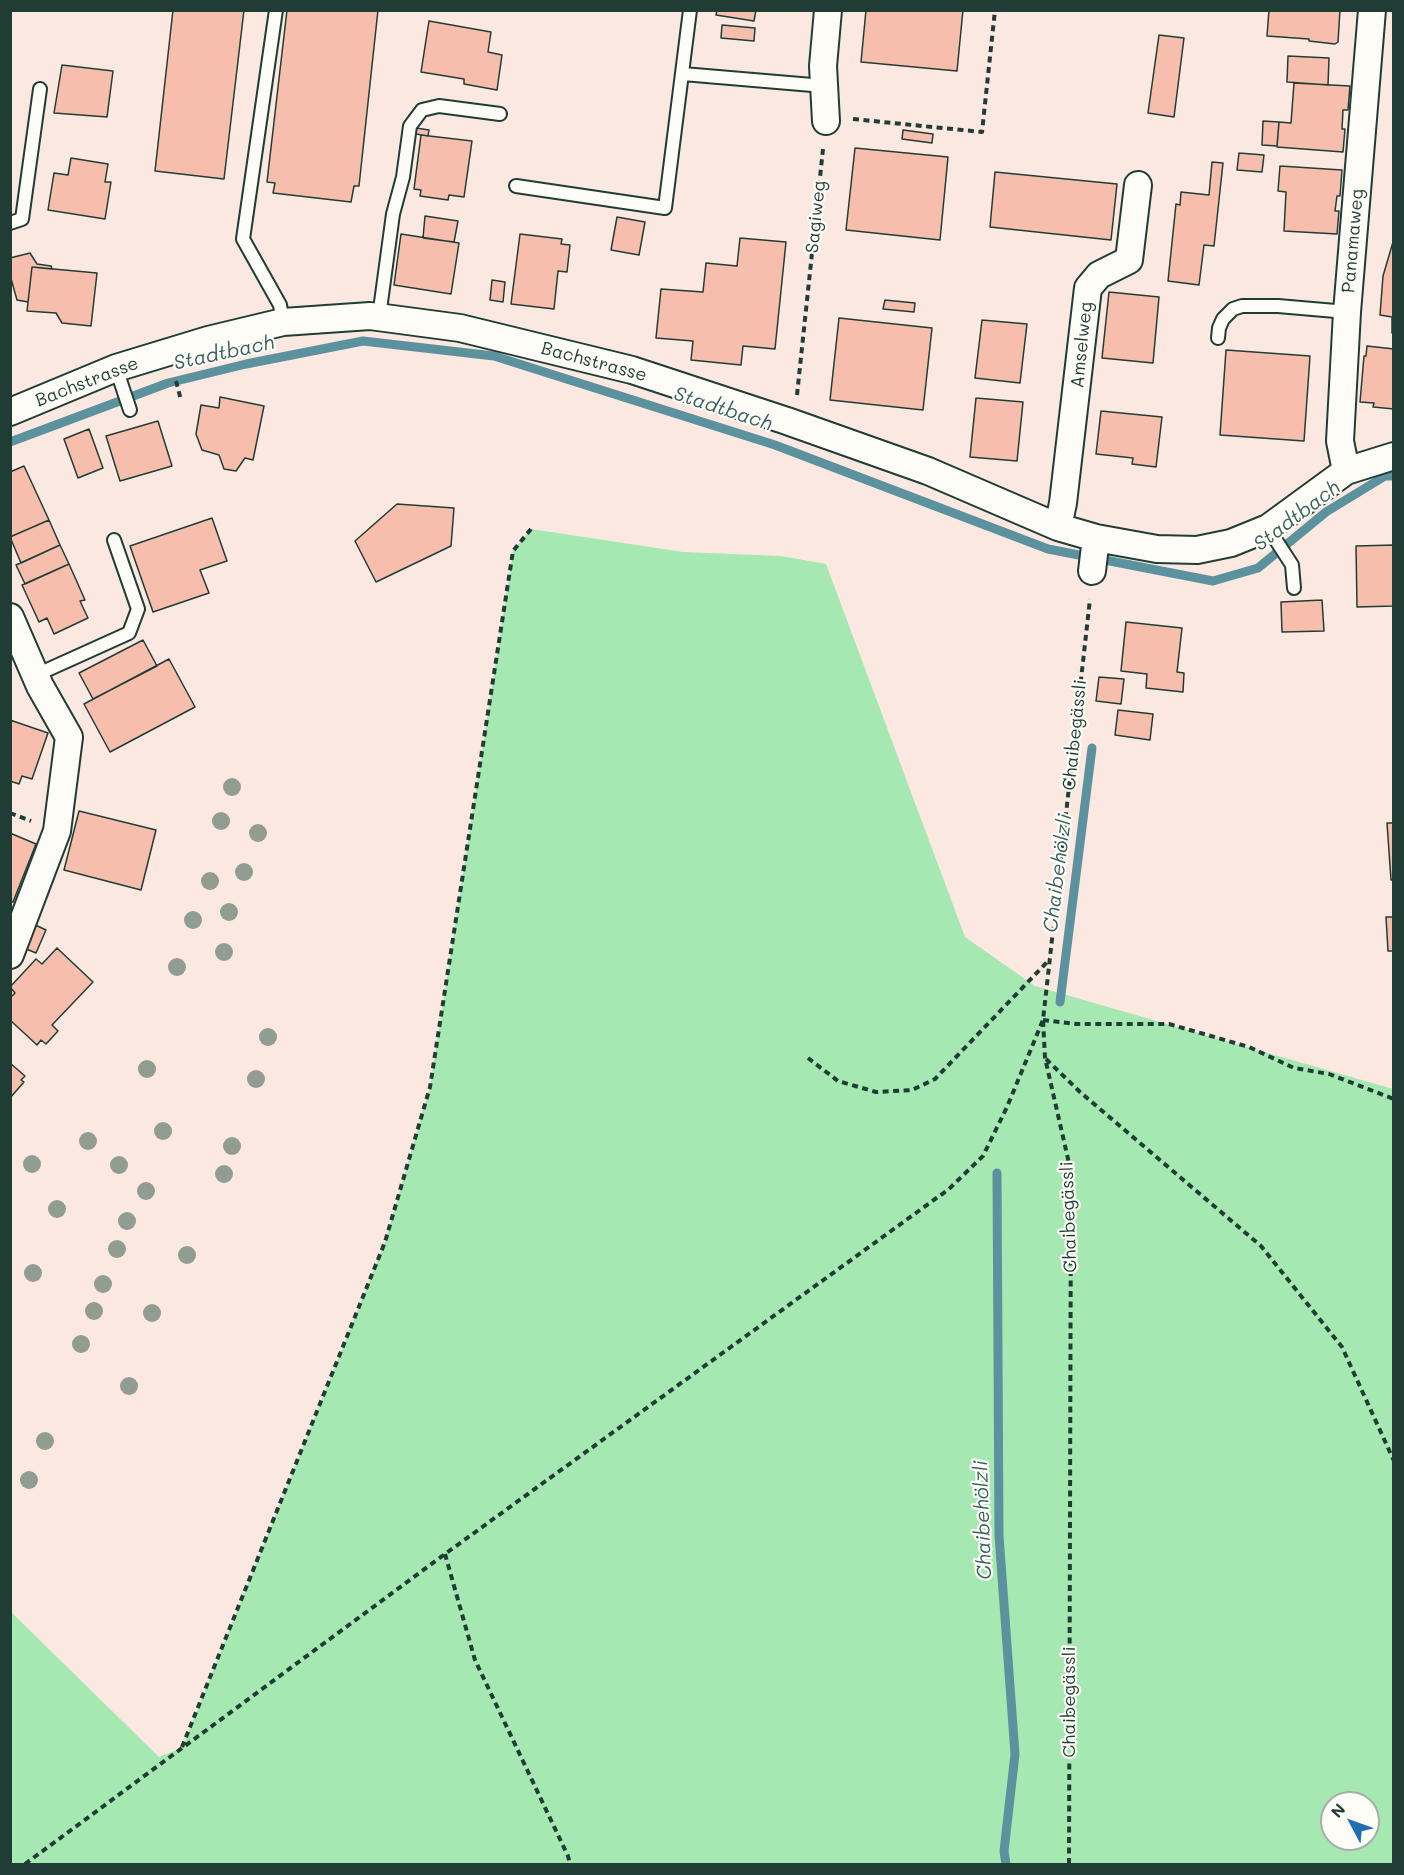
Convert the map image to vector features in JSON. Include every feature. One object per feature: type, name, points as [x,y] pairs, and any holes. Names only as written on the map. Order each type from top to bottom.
[{"type":"street","points":[[826,118],[823,66],[828,10]]},
{"type":"street","name":"Panamaweg","points":[[1346,471],[1340,441],[1347,312],[1372,10]]},
{"type":"street","name":"Amselweg","points":[[1058,527],[1063,503],[1088,288],[1099,275],[1129,260],[1138,185]]},
{"type":"street","name":"Bachstrasse","points":[[10,412],[116,368],[207,340],[283,322],[379,317],[460,328],[632,370],[788,421],[928,471],[1058,527],[1094,553],[1157,549],[1197,550],[1273,534],[1346,471],[1394,456]]},
{"type":"street","points":[[10,616],[40,686],[69,737],[57,831],[10,955]]},
{"type":"lane","points":[[276,10],[243,239],[280,305],[283,322]]},
{"type":"lane","points":[[516,186],[666,208],[690,10]]},
{"type":"lane","points":[[683,74],[824,86]]},
{"type":"lane","points":[[10,223],[22,219],[40,89]]},
{"type":"lane","points":[[379,317],[393,214],[403,177],[410,126],[422,110],[439,106],[500,114]]},
{"type":"lane","points":[[1218,338],[1219,328],[1224,319],[1233,309],[1242,306],[1278,306],[1347,312]]},
{"type":"lane","points":[[116,368],[130,410]]},
{"type":"lane","points":[[1273,534],[1292,565],[1293,588]]},
{"type":"lane","points":[[36,675],[129,633],[138,609],[114,540]]},
{"type":"path","points":[[826,118],[982,132],[995,10]]},
{"type":"path","name":"Sagiweg","points":[[788,421],[797,394],[826,118]]},
{"type":"path","points":[[179,390],[181,400]]},
{"type":"path","points":[[182,1748],[385,1242],[430,1088],[513,550],[531,529]]},
{"type":"path","name":"Chaibegässli","points":[[1069,1864],[1071,1172],[1045,1058],[1043,1020],[1094,553]]},
{"type":"path","points":[[808,1058],[838,1082],[876,1092],[912,1090],[935,1079],[1051,958]]},
{"type":"path","points":[[25,1864],[445,1554],[949,1189],[983,1156],[1008,1107],[1043,1020],[1077,1024],[1169,1023],[1249,1047],[1294,1068],[1329,1074],[1394,1099]]},
{"type":"path","points":[[1045,1058],[1080,1092],[1261,1246],[1342,1347],[1394,1461]]},
{"type":"path","points":[[445,1554],[475,1660],[570,1864]]},
{"type":"green space","points":[[531,529],[683,552],[781,556],[826,564],[965,937],[1035,986],[1393,1089],[1393,1864],[11,1864],[11,1612],[159,1757],[182,1748],[385,1242],[430,1087],[513,551]]},
{"type":"building","points":[[173,10],[244,10],[224,179],[155,171]]},
{"type":"building","points":[[287,10],[378,10],[359,186],[354,186],[351,202],[273,193],[275,183],[267,182]]},
{"type":"building","points":[[717,10],[756,10],[754,21],[716,15]]},
{"type":"building","points":[[866,10],[963,10],[957,71],[861,62]]},
{"type":"building","points":[[1269,10],[1340,10],[1338,42],[1335,44],[1309,41],[1309,39],[1267,36]]},
{"type":"building","points":[[429,21],[491,32],[488,52],[502,55],[497,90],[464,84],[464,79],[421,72]]},
{"type":"building","points":[[722,25],[755,28],[754,41],[721,38]]},
{"type":"building","points":[[1159,35],[1184,38],[1174,117],[1148,113]]},
{"type":"building","points":[[1288,56],[1329,58],[1328,85],[1287,82]]},
{"type":"building","points":[[62,65],[113,71],[107,117],[54,113]]},
{"type":"building","points":[[1294,83],[1350,86],[1348,110],[1343,110],[1342,129],[1345,129],[1343,152],[1277,147],[1279,122],[1291,123]]},
{"type":"building","points":[[1263,121],[1279,122],[1277,146],[1262,145]]},
{"type":"building","points":[[416,128],[429,130],[428,136],[416,134]]},
{"type":"building","points":[[903,130],[933,134],[932,143],[902,139]]},
{"type":"building","points":[[421,135],[472,141],[464,197],[449,195],[448,200],[420,196],[421,190],[414,189]]},
{"type":"building","points":[[855,148],[948,157],[940,240],[846,230]]},
{"type":"building","points":[[1239,153],[1264,155],[1262,172],[1237,170]]},
{"type":"building","points":[[71,158],[108,164],[105,182],[111,182],[105,219],[48,210],[54,173],[68,175]]},
{"type":"building","points":[[1212,162],[1223,163],[1214,246],[1204,245],[1199,285],[1168,281],[1176,204],[1180,205],[1181,192],[1209,195]]},
{"type":"building","points":[[1280,166],[1342,170],[1340,196],[1337,196],[1335,211],[1339,211],[1337,234],[1284,231],[1286,192],[1278,191]]},
{"type":"building","points":[[995,172],[1117,184],[1111,240],[990,227]]},
{"type":"building","points":[[425,216],[458,221],[454,242],[423,238]]},
{"type":"building","points":[[617,217],[645,222],[639,255],[611,250]]},
{"type":"building","points":[[401,234],[459,243],[451,294],[394,285]]},
{"type":"building","points":[[520,234],[562,239],[561,244],[570,245],[567,272],[558,271],[554,309],[511,304]]},
{"type":"building","points":[[740,238],[786,242],[775,349],[743,346],[741,365],[691,360],[693,341],[656,338],[661,289],[703,292],[706,263],[737,266]]},
{"type":"building","points":[[1393,242],[1394,333],[1392,333],[1392,317],[1380,315],[1383,276]]},
{"type":"building","points":[[30,253],[37,264],[51,266],[52,269],[32,267],[28,302],[17,300],[10,275],[10,258]]},
{"type":"building","points":[[32,267],[97,273],[91,326],[62,323],[56,313],[27,311]]},
{"type":"building","points":[[492,280],[505,282],[503,302],[490,300]]},
{"type":"building","points":[[1109,292],[1159,297],[1153,363],[1102,358]]},
{"type":"building","points":[[885,300],[915,303],[914,312],[883,309]]},
{"type":"building","points":[[839,318],[932,328],[923,410],[830,400]]},
{"type":"building","points":[[982,320],[1027,324],[1020,383],[975,378]]},
{"type":"building","points":[[1367,346],[1394,349],[1394,409],[1373,407],[1374,403],[1360,402]]},
{"type":"building","points":[[1226,350],[1310,356],[1304,441],[1220,435]]},
{"type":"building","points":[[220,397],[264,406],[253,460],[245,458],[236,471],[224,469],[219,455],[202,450],[196,434],[201,405],[219,408]]},
{"type":"building","points":[[976,398],[1023,402],[1017,461],[970,457]]},
{"type":"building","points":[[1101,411],[1162,417],[1156,467],[1132,464],[1133,458],[1096,454]]},
{"type":"building","points":[[158,421],[172,466],[120,481],[106,436]]},
{"type":"building","points":[[89,429],[103,468],[78,478],[64,439]]},
{"type":"building","points":[[24,466],[49,520],[10,537],[10,472]]},
{"type":"building","points":[[397,504],[454,508],[451,546],[376,582],[355,541]]},
{"type":"building","points":[[212,518],[227,561],[200,570],[209,593],[153,612],[130,546]]},
{"type":"building","points":[[49,520],[60,545],[21,563],[10,537]]},
{"type":"building","points":[[60,545],[69,564],[25,584],[16,565]]},
{"type":"building","points":[[1394,545],[1394,606],[1357,607],[1356,546]]},
{"type":"building","points":[[69,564],[85,600],[80,601],[88,618],[54,634],[47,618],[39,622],[22,585]]},
{"type":"building","points":[[1322,600],[1324,631],[1282,632],[1281,602]]},
{"type":"building","points":[[1126,622],[1182,628],[1177,672],[1184,673],[1183,692],[1146,688],[1147,674],[1121,671]]},
{"type":"building","points":[[143,640],[157,666],[93,699],[79,673]]},
{"type":"building","points":[[169,659],[195,707],[110,752],[84,704]]},
{"type":"building","points":[[1099,677],[1124,679],[1121,704],[1096,701]]},
{"type":"building","points":[[1118,710],[1153,714],[1150,740],[1115,735]]},
{"type":"building","points":[[10,720],[48,733],[32,779],[22,776],[19,784],[10,781]]},
{"type":"building","points":[[79,811],[156,830],[141,890],[64,870]]},
{"type":"building","points":[[1387,823],[1394,823],[1394,880],[1391,880]]},
{"type":"building","points":[[10,833],[36,844],[13,902],[10,901]]},
{"type":"building","points":[[1386,917],[1394,917],[1394,951],[1388,951]]},
{"type":"building","points":[[29,922],[46,930],[36,953],[19,946]]},
{"type":"building","points":[[57,948],[93,982],[52,1025],[58,1031],[46,1044],[41,1040],[37,1045],[10,1020],[10,998],[15,993],[10,987],[36,959],[42,964]]},
{"type":"building","points":[[10,1063],[25,1076],[21,1080],[24,1082],[10,1098]]},
{"type":"waterway","name":"Stadtbach","points":[[10,442],[168,383],[246,364],[363,341],[494,356],[775,445],[1048,549],[1213,581],[1258,568],[1326,512],[1385,476],[1394,476]]},
{"type":"waterway","name":"Chaibehölzli","points":[[1060,1002],[1092,748]]},
{"type":"waterway","name":"Chaibehölzli","points":[[997,1173],[999,1536],[1015,1754],[1004,1851],[1006,1864]]}]
